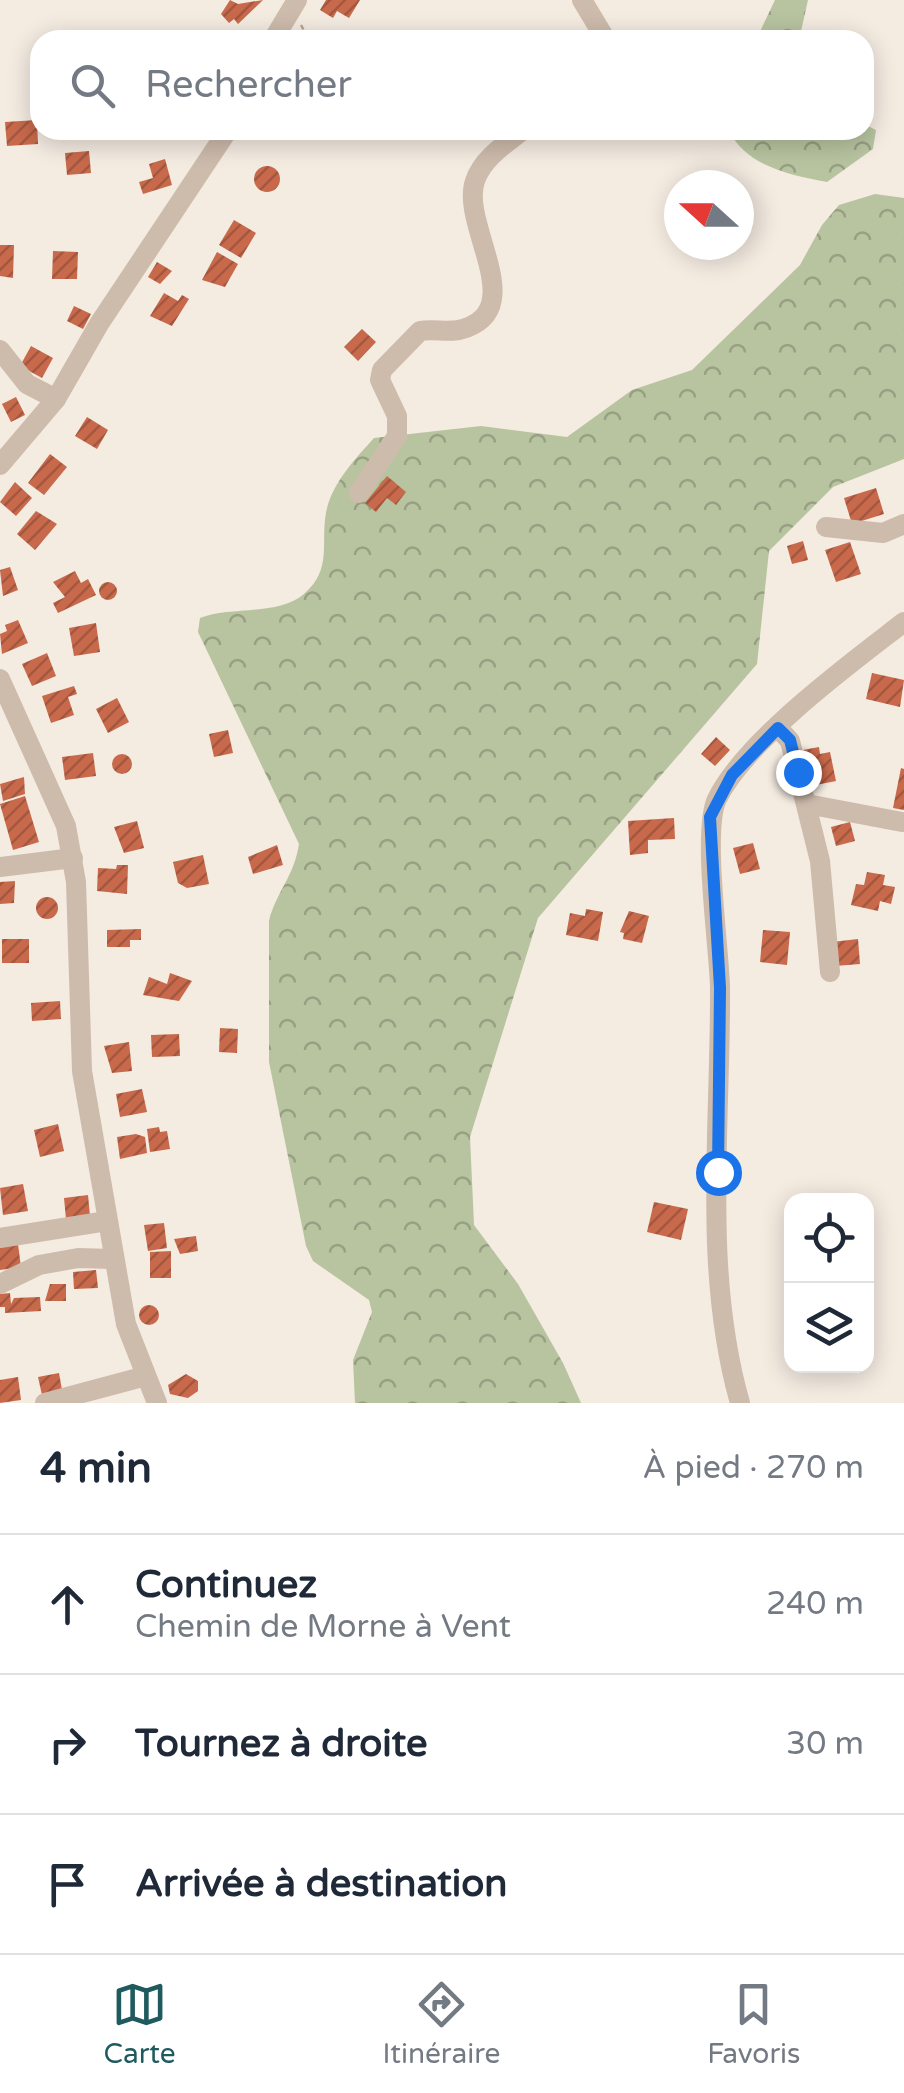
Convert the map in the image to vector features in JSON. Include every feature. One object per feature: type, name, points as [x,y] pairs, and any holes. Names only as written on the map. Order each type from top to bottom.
[{"type":"street","points":[[279,30],[298,0]]},
{"type":"street","points":[[582,0],[600,30]]},
{"type":"street","points":[[0,465],[56,399],[98,324],[221,140]]},
{"type":"street","points":[[359,493],[397,436],[397,416],[380,380],[382,370],[420,331],[465,329],[483,320],[491,304],[490,264],[474,227],[470,200],[476,176],[509,140]]},
{"type":"street","points":[[0,350],[27,384],[56,399]]},
{"type":"street","points":[[826,527],[883,533],[904,524]]},
{"type":"street","points":[[740,1403],[724,1346],[718,1208],[720,988],[710,817],[732,775],[778,728],[816,690],[904,622]]},
{"type":"street","points":[[0,679],[66,826],[73,858],[82,1071],[126,1324],[157,1403]]},
{"type":"street","points":[[778,728],[790,740],[820,862],[830,972]]},
{"type":"street","points":[[807,804],[902,822]]},
{"type":"street","points":[[0,866],[73,858]]},
{"type":"street","points":[[0,1238],[107,1221]]},
{"type":"street","points":[[0,1284],[38,1265],[78,1258],[112,1259]]},
{"type":"street","points":[[45,1403],[146,1376]]},
{"type":"green space","points":[[775,0],[808,0],[801,30],[761,30]]},
{"type":"green space","points":[[876,130],[873,149],[827,182],[770,167],[736,142],[874,140]]},
{"type":"green space","points":[[875,194],[904,198],[904,459],[833,487],[769,551],[757,664],[538,918],[470,1137],[474,1225],[518,1284],[581,1403],[355,1403],[353,1360],[372,1312],[369,1300],[313,1261],[306,1246],[269,1062],[269,921],[299,844],[198,632],[200,618],[281,605],[304,594],[322,564],[330,498],[346,470],[374,438],[481,426],[567,437],[632,390],[692,370],[800,265],[822,225],[839,205]]},
{"type":"building","points":[[230,0],[238,4],[263,0],[238,24],[234,19],[229,23],[221,14]]},
{"type":"building","points":[[326,0],[360,0],[349,18],[337,11],[333,18],[320,10]]},
{"type":"building","points":[[30,120],[30,140],[38,140],[38,144],[7,146],[5,122]]},
{"type":"building","points":[[89,151],[91,173],[67,175],[65,153]]},
{"type":"building","points":[[165,159],[172,185],[143,194],[139,182],[153,178],[149,164]]},
{"type":"building","points":[[267,166],[276,170],[280,179],[276,188],[267,192],[258,188],[254,179],[258,170]]},
{"type":"building","points":[[234,220],[256,233],[241,258],[219,245]]},
{"type":"building","points":[[0,245],[14,245],[13,278],[0,276]]},
{"type":"building","points":[[53,251],[78,252],[77,279],[52,279]]},
{"type":"building","points":[[217,252],[238,264],[225,287],[202,280]]},
{"type":"building","points":[[157,262],[172,271],[160,284],[148,277]]},
{"type":"building","points":[[164,293],[178,301],[182,295],[189,299],[172,326],[150,316]]},
{"type":"building","points":[[74,306],[91,314],[83,329],[67,321]]},
{"type":"building","points":[[362,329],[376,342],[358,361],[344,347]]},
{"type":"building","points":[[31,346],[53,358],[42,378],[20,366]]},
{"type":"building","points":[[16,397],[25,415],[11,422],[2,404]]},
{"type":"building","points":[[87,417],[108,430],[97,449],[75,436]]},
{"type":"building","points":[[50,454],[67,467],[44,495],[28,483]]},
{"type":"building","points":[[387,476],[406,492],[396,505],[387,498],[376,512],[365,503]]},
{"type":"building","points":[[15,482],[32,498],[16,516],[0,502]]},
{"type":"building","points":[[876,488],[884,514],[852,524],[844,498]]},
{"type":"building","points":[[36,511],[57,524],[35,550],[17,534]]},
{"type":"building","points":[[803,541],[808,560],[792,564],[787,546]]},
{"type":"building","points":[[850,542],[861,574],[836,582],[825,550]]},
{"type":"building","points":[[10,567],[18,590],[3,596],[0,570]]},
{"type":"building","points":[[75,571],[81,583],[88,579],[96,595],[58,613],[53,603],[65,597],[53,582]]},
{"type":"building","points":[[108,582],[115,584],[115,598],[108,600],[101,598],[99,591],[101,584]]},
{"type":"building","points":[[18,620],[28,643],[2,654],[0,634],[7,631],[5,625]]},
{"type":"building","points":[[96,623],[100,652],[74,656],[69,628]]},
{"type":"building","points":[[47,653],[56,676],[32,686],[22,664]]},
{"type":"building","points":[[872,673],[904,680],[900,707],[866,699]]},
{"type":"building","points":[[74,686],[77,694],[68,697],[74,715],[51,723],[42,696]]},
{"type":"building","points":[[117,698],[129,722],[108,733],[96,709]]},
{"type":"building","points":[[228,730],[233,753],[214,757],[209,734]]},
{"type":"building","points":[[716,737],[730,750],[715,766],[701,754]]},
{"type":"building","points":[[819,747],[820,754],[830,752],[836,781],[811,786],[803,750]]},
{"type":"building","points":[[93,753],[96,776],[65,780],[62,757]]},
{"type":"building","points":[[122,754],[132,764],[122,774],[112,764]]},
{"type":"building","points":[[901,768],[904,769],[904,810],[893,808]]},
{"type":"building","points":[[24,777],[25,794],[3,801],[0,784]]},
{"type":"building","points":[[25,796],[39,842],[13,850],[0,804]]},
{"type":"building","points":[[674,818],[675,839],[648,840],[648,853],[630,855],[628,821]]},
{"type":"building","points":[[137,821],[144,848],[124,853],[114,827]]},
{"type":"building","points":[[850,822],[855,841],[836,846],[831,827]]},
{"type":"building","points":[[753,843],[760,869],[740,874],[733,848]]},
{"type":"building","points":[[277,845],[283,865],[253,874],[248,857]]},
{"type":"building","points":[[203,855],[209,884],[187,888],[178,883],[173,862]]},
{"type":"building","points":[[117,865],[128,865],[127,894],[97,891],[98,868],[116,869]]},
{"type":"building","points":[[867,872],[885,875],[883,885],[895,887],[891,904],[880,901],[878,911],[851,905],[856,884],[864,885]]},
{"type":"building","points":[[15,881],[14,903],[0,904],[0,882]]},
{"type":"building","points":[[47,897],[55,900],[55,916],[47,919],[39,916],[36,908],[39,900]]},
{"type":"building","points":[[586,909],[603,912],[598,941],[566,935],[570,913],[585,916]]},
{"type":"building","points":[[629,911],[649,916],[642,943],[623,939],[624,933],[620,932]]},
{"type":"building","points":[[141,929],[141,940],[130,940],[130,947],[107,947],[107,930]]},
{"type":"building","points":[[763,930],[790,932],[787,965],[760,962]]},
{"type":"building","points":[[2,939],[29,939],[29,963],[2,963]]},
{"type":"building","points":[[858,939],[860,964],[835,966],[832,942]]},
{"type":"building","points":[[170,973],[192,981],[179,1001],[143,995],[149,977],[167,984]]},
{"type":"building","points":[[60,1001],[61,1019],[32,1021],[31,1003]]},
{"type":"building","points":[[220,1028],[238,1029],[237,1053],[219,1052]]},
{"type":"building","points":[[179,1034],[180,1056],[152,1057],[151,1035]]},
{"type":"building","points":[[129,1042],[132,1071],[112,1073],[104,1046]]},
{"type":"building","points":[[142,1089],[147,1112],[120,1117],[116,1094]]},
{"type":"building","points":[[58,1124],[64,1151],[40,1157],[34,1130]]},
{"type":"building","points":[[159,1127],[160,1132],[167,1131],[170,1149],[150,1152],[147,1129]]},
{"type":"building","points":[[117,1137],[145,1137],[147,1153],[120,1159]]},
{"type":"building","points":[[23,1184],[28,1211],[3,1215],[0,1188]]},
{"type":"building","points":[[88,1195],[90,1216],[66,1219],[64,1198]]},
{"type":"building","points":[[654,1202],[688,1209],[681,1240],[647,1232]]},
{"type":"building","points":[[164,1223],[167,1248],[148,1251],[144,1225]]},
{"type":"building","points":[[196,1236],[198,1251],[180,1254],[174,1239]]},
{"type":"building","points":[[18,1244],[21,1267],[0,1270],[0,1247]]},
{"type":"building","points":[[171,1251],[171,1278],[150,1278],[150,1252]]},
{"type":"building","points":[[96,1270],[98,1288],[74,1289],[73,1272]]},
{"type":"building","points":[[50,1284],[66,1284],[66,1301],[45,1301]]},
{"type":"building","points":[[10,1293],[11,1304],[14,1298],[40,1297],[41,1311],[5,1313],[5,1307],[0,1307],[0,1294]]},
{"type":"building","points":[[149,1305],[159,1315],[149,1325],[139,1315]]},
{"type":"building","points":[[59,1373],[62,1390],[42,1395],[38,1377]]},
{"type":"building","points":[[186,1374],[198,1381],[198,1391],[188,1398],[170,1394],[168,1385]]},
{"type":"building","points":[[18,1377],[21,1400],[0,1403],[0,1380]]},
{"type":"route","points":[[718,1172],[720,988],[710,817],[732,775],[778,728],[790,740],[798,772]]}]
